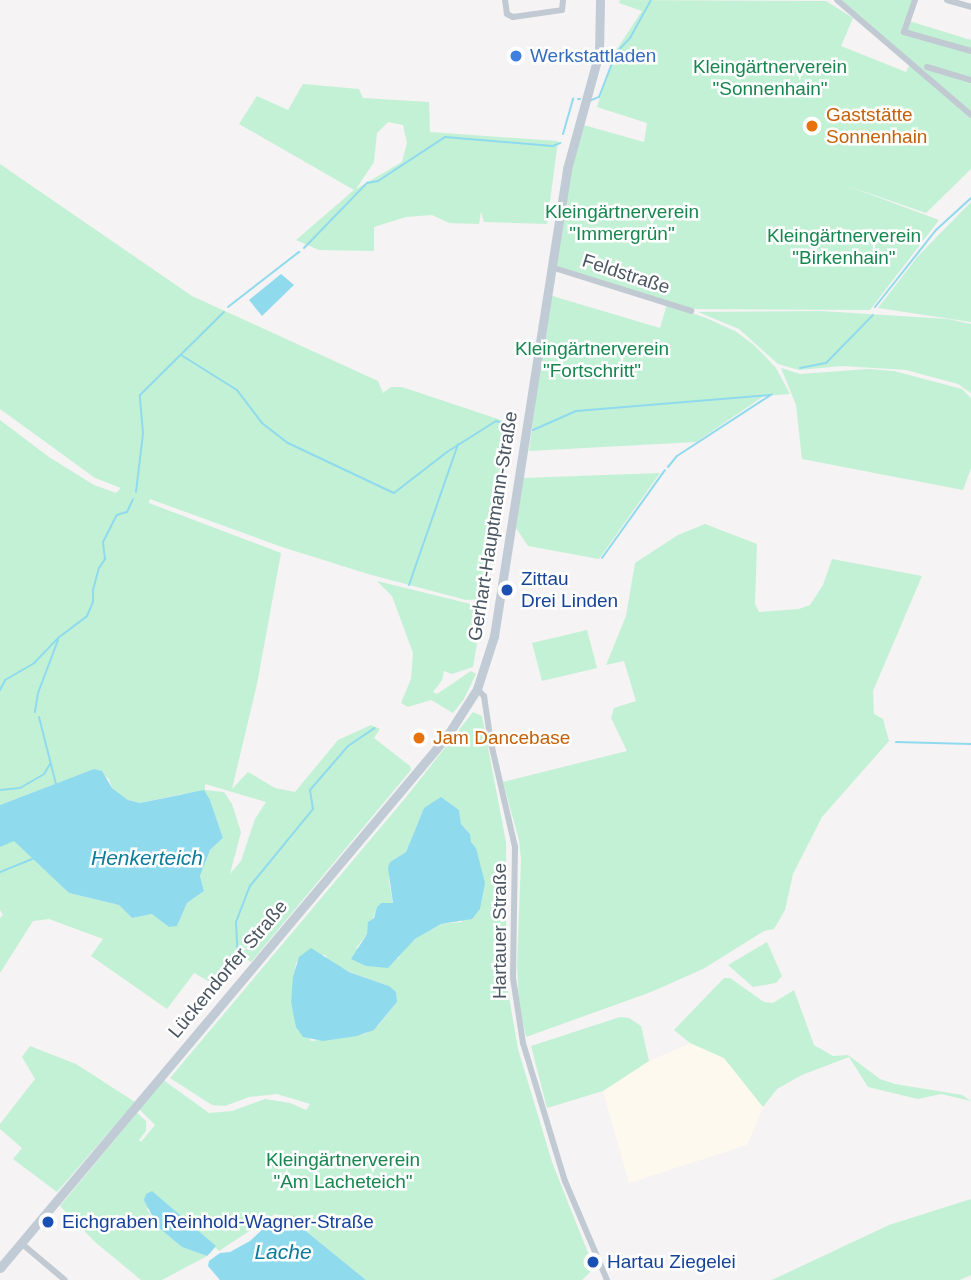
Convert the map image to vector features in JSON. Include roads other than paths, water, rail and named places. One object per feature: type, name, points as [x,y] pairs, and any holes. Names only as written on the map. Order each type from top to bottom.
[{"type":"main road","name":"Gerhart-Hauptmann-Straße","points":[[477,689],[494,636],[567,169],[597,61],[601,37],[600,0]]},
{"type":"main road","name":"Lückendorfer Straße","points":[[0,1268],[434,751],[477,689]]},
{"type":"street","points":[[505,0],[507,14],[513,17],[562,10],[563,0]]},
{"type":"street","points":[[837,0],[971,115]]},
{"type":"street","points":[[915,0],[904,32],[971,51]]},
{"type":"street","points":[[947,0],[971,7]]},
{"type":"street","points":[[927,67],[971,80]]},
{"type":"street","points":[[964,108],[971,103]]},
{"type":"street","name":"Feldstraße","points":[[551,267],[691,311]]},
{"type":"street","name":"Hartauer Straße","points":[[477,689],[484,696],[515,847],[513,978],[523,1042],[557,1155],[607,1280]]},
{"type":"street","points":[[21,1243],[65,1280]]},
{"type":"water","points":[[281,274],[294,285],[262,316],[249,300]]},
{"type":"water","name":"Henkerteich","points":[[94,769],[102,771],[112,788],[128,800],[140,803],[204,790],[210,800],[223,838],[210,850],[200,876],[204,891],[187,903],[177,926],[169,927],[152,914],[132,918],[119,905],[69,893],[14,841],[0,847],[0,805]]},
{"type":"water","points":[[441,797],[459,810],[461,824],[470,834],[471,842],[476,848],[485,883],[480,909],[472,919],[441,924],[415,939],[388,968],[366,966],[351,959],[367,934],[368,922],[374,918],[377,907],[381,903],[393,903],[388,868],[390,862],[406,852],[424,808]]},
{"type":"water","points":[[311,948],[349,972],[389,986],[396,992],[397,1002],[374,1030],[357,1036],[323,1041],[303,1037],[296,1027],[291,1002],[293,977],[299,957]]},
{"type":"water","points":[[152,1191],[216,1246],[207,1256],[182,1247],[158,1227],[144,1200],[146,1194]]},
{"type":"water","name":"Lache","points":[[277,1216],[291,1219],[366,1280],[220,1280],[208,1266],[209,1261],[220,1253],[230,1252],[250,1241]]},
{"type":"waterway","points":[[589,101],[599,97],[616,53],[630,38],[651,0]]},
{"type":"waterway","points":[[563,134],[573,98]]},
{"type":"waterway","points":[[304,248],[367,183],[378,181],[445,137],[553,146],[560,143]]},
{"type":"waterway","points":[[875,307],[936,230],[971,198]]},
{"type":"waterway","points":[[228,307],[299,252]]},
{"type":"waterway","points":[[136,492],[143,433],[140,395],[224,312]]},
{"type":"waterway","points":[[800,368],[826,363],[873,315]]},
{"type":"waterway","points":[[181,355],[237,390],[262,423],[288,443],[394,493],[447,452],[496,421],[516,427]]},
{"type":"waterway","points":[[668,467],[677,456],[772,394]]},
{"type":"waterway","points":[[533,430],[576,411],[770,395]]},
{"type":"waterway","points":[[409,585],[458,444]]},
{"type":"waterway","points":[[602,558],[665,470]]},
{"type":"waterway","points":[[0,690],[5,680],[34,663],[58,638],[87,616],[93,602],[99,568],[105,559],[103,542],[117,515],[127,512],[133,499]]},
{"type":"waterway","points":[[35,712],[38,693],[58,640]]},
{"type":"waterway","points":[[39,717],[56,784]]},
{"type":"waterway","points":[[238,962],[236,922],[250,886],[313,809],[310,790],[348,746],[375,728]]},
{"type":"waterway","points":[[896,742],[971,744]]},
{"type":"waterway","points":[[0,790],[20,788],[44,774],[50,764]]},
{"type":"waterway","points":[[0,872],[35,858]]},
{"type":"place","name":"Werkstattladen","points":[[516,56]]},
{"type":"place","name":"Gaststätte Sonnenhain","points":[[812,126]]},
{"type":"place","name":"Zittau Drei Linden","points":[[507,590]]},
{"type":"place","name":"Jam Dancebase","points":[[419,738]]},
{"type":"place","name":"Eichgraben Reinhold-Wagner-Straße","points":[[48,1222]]},
{"type":"place","name":"Hartau Ziegelei","points":[[593,1262]]},
{"type":"park label","name":"Kleingärtnerverein \"Sonnenhain\"","points":[[770,78]]},
{"type":"park label","name":"Kleingärtnerverein \"Immergrün\"","points":[[622,223]]},
{"type":"park label","name":"Kleingärtnerverein \"Birkenhain\"","points":[[844,247]]},
{"type":"park label","name":"Kleingärtnerverein \"Fortschritt\"","points":[[592,360]]},
{"type":"park label","name":"Kleingärtnerverein \"Am Lacheteich\"","points":[[343,1171]]}]
